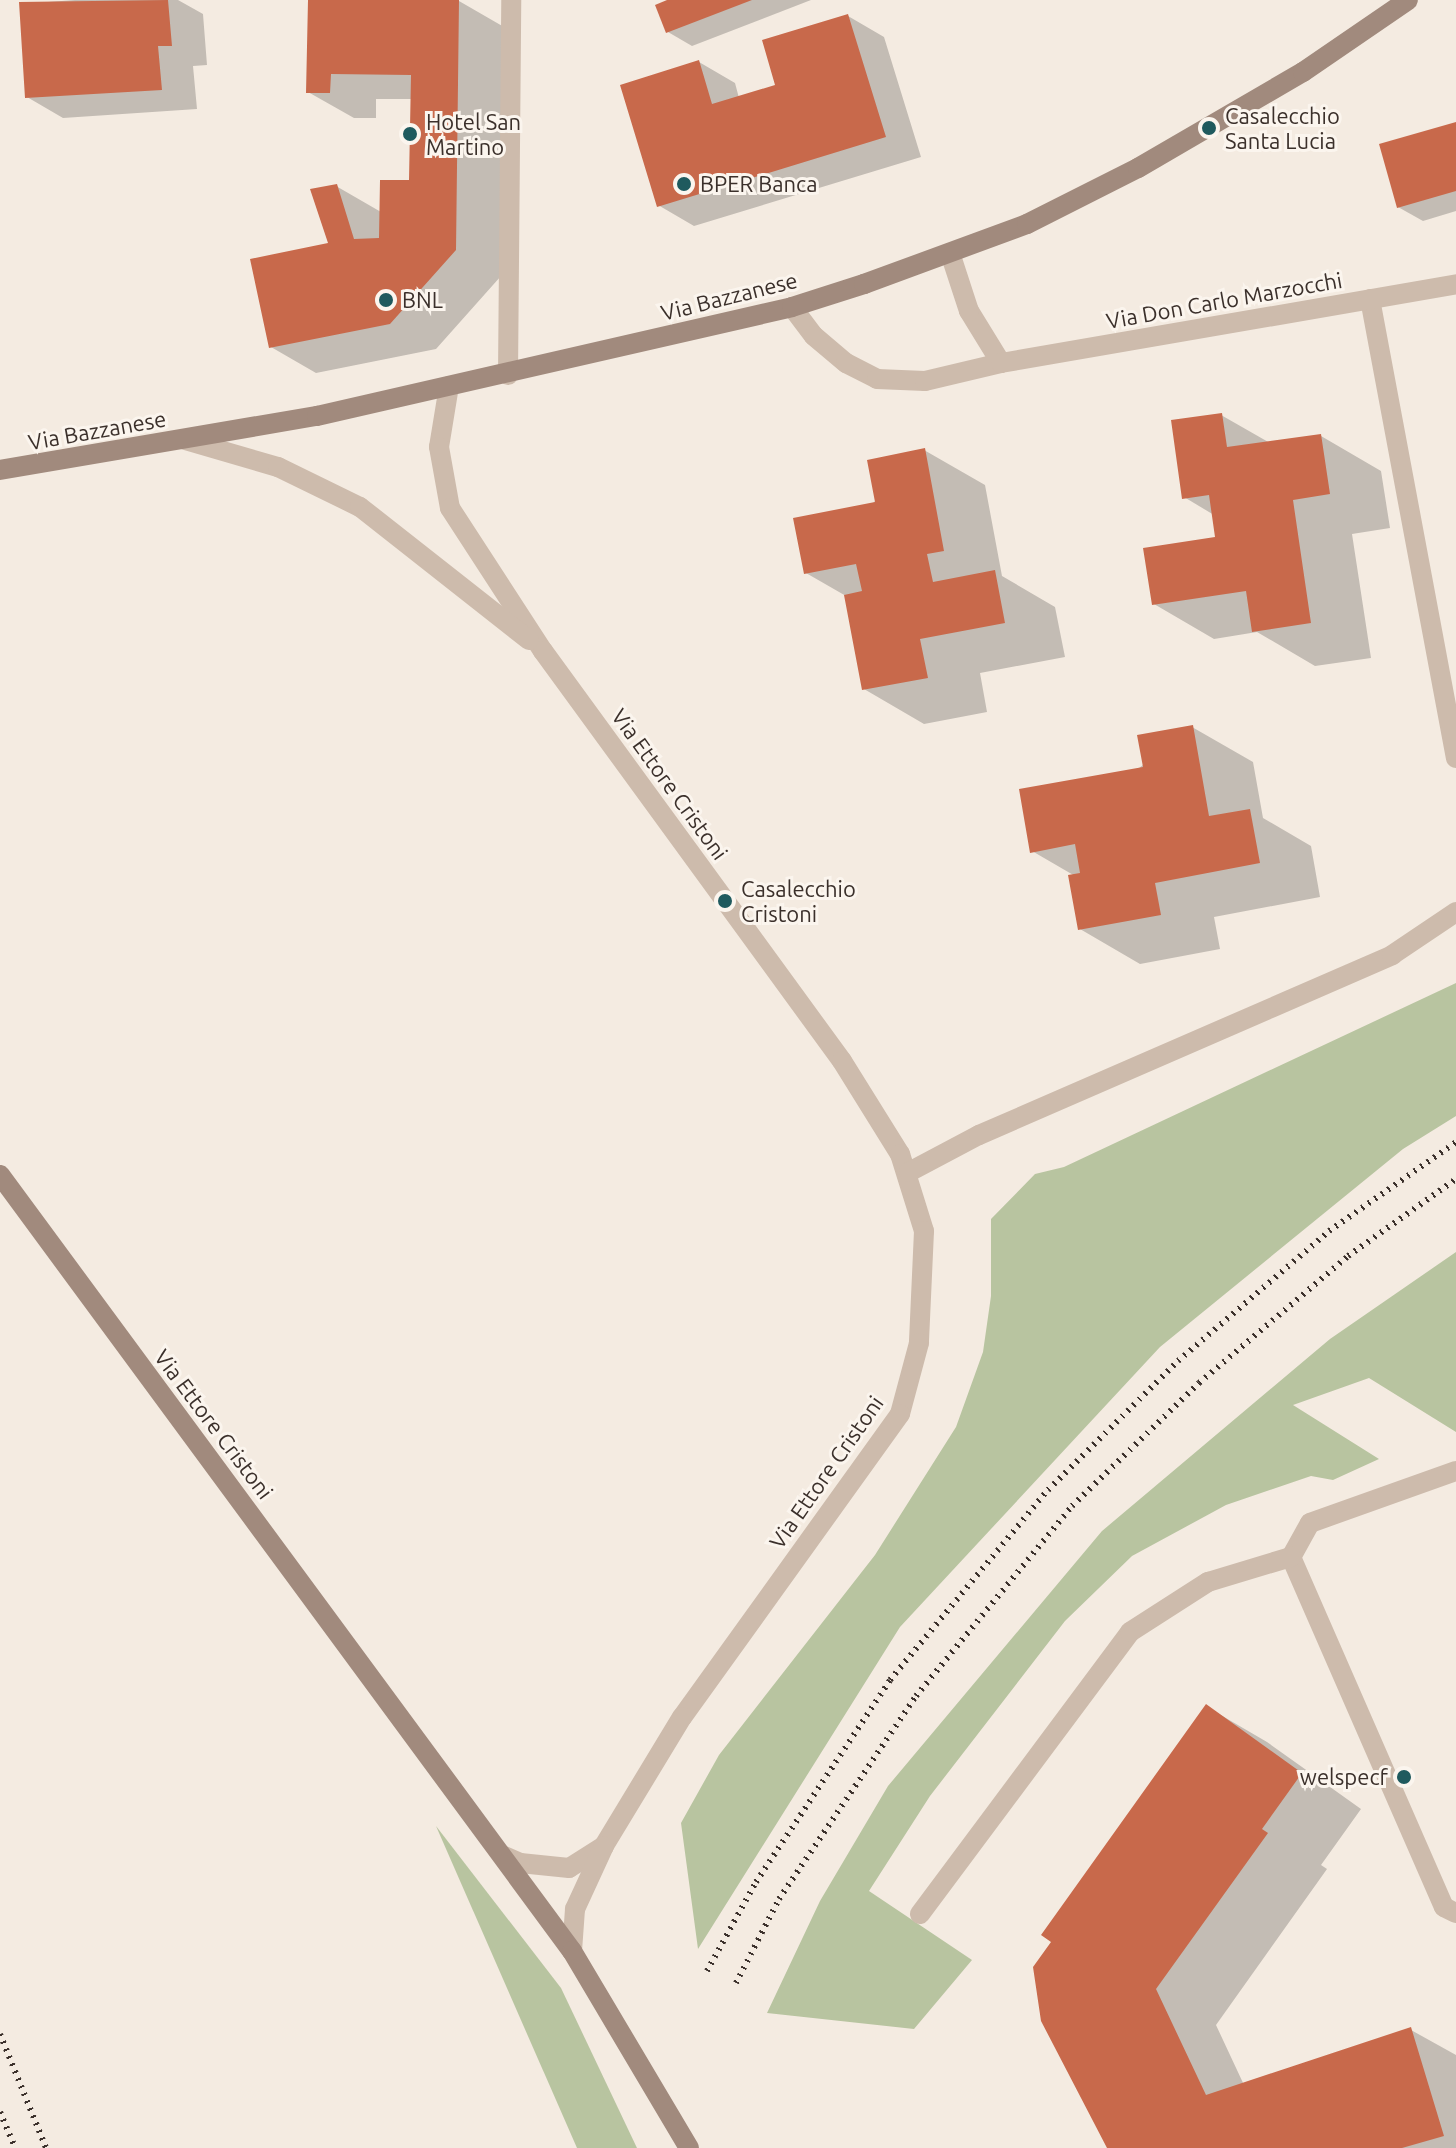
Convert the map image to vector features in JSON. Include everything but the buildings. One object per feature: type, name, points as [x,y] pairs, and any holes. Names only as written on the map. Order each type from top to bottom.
[{"type":"main road","name":"Via Bazzanese","points":[[0,470],[185,440],[508,375],[792,307],[1027,224],[1138,168],[1303,72],[1408,0]]},
{"type":"main road","name":"Via Ettore Cristoni","points":[[0,1175],[572,1951],[689,2148]]},
{"type":"street","points":[[508,375],[511,0]]},
{"type":"street","points":[[950,253],[969,311],[1001,363]]},
{"type":"street","name":"Via Don Carlo Marzocchi","points":[[792,307],[814,336],[846,363],[877,379],[925,381],[1001,363],[1456,284]]},
{"type":"street","points":[[1370,299],[1456,758]]},
{"type":"street","name":"Via Ettore Cristoni","points":[[449,386],[439,447],[450,508],[543,651],[842,1061],[909,1172],[924,1231],[925,1286],[919,1343],[900,1414],[682,1717],[604,1846],[569,1868],[520,1863],[504,1856]]},
{"type":"street","name":"Via Ettore Cristoni","points":[[185,440],[278,467],[360,507],[543,651]]},
{"type":"street","points":[[909,1172],[979,1135],[1392,955],[1456,912]]},
{"type":"street","points":[[920,1914],[1130,1632],[1208,1582],[1291,1557],[1310,1523],[1456,1471]]},
{"type":"street","points":[[1291,1557],[1444,1907],[1456,1913]]},
{"type":"street","points":[[572,1951],[575,1909],[604,1846]]},
{"type":"green space","points":[[1456,983],[1456,1116],[1403,1149],[1160,1347],[900,1627],[698,1949],[681,1823],[719,1755],[875,1555],[956,1427],[983,1352],[991,1296],[991,1219],[1035,1174],[1064,1167]]},
{"type":"green space","points":[[1456,1252],[1456,1432],[1369,1378],[1293,1405],[1379,1459],[1333,1480],[1311,1476],[1226,1505],[1132,1556],[1065,1621],[930,1796],[869,1891],[972,1960],[914,2029],[767,2013],[820,1901],[888,1786],[1102,1531],[1330,1339]]},
{"type":"green space","points":[[436,1826],[561,1988],[637,2148],[577,2148]]},
{"type":"railway","points":[[707,1971],[756,1882],[890,1680],[1048,1490],[1178,1361],[1329,1231],[1456,1142]]},
{"type":"railway","points":[[736,1983],[779,1899],[916,1696],[1072,1506],[1199,1383],[1348,1256],[1456,1179]]},
{"type":"railway","points":[[0,2034],[46,2148]]},
{"type":"railway","points":[[0,2112],[15,2148]]},
{"type":"place","name":"Casalecchio Santa Lucia","points":[[1209,128]]},
{"type":"place","name":"Hotel San Martino","points":[[410,134]]},
{"type":"place","name":"BPER Banca","points":[[684,184]]},
{"type":"place","name":"BNL","points":[[386,300]]},
{"type":"place","name":"Casalecchio Cristoni","points":[[725,901]]},
{"type":"place","name":"welspecf","points":[[1404,1777]]}]
